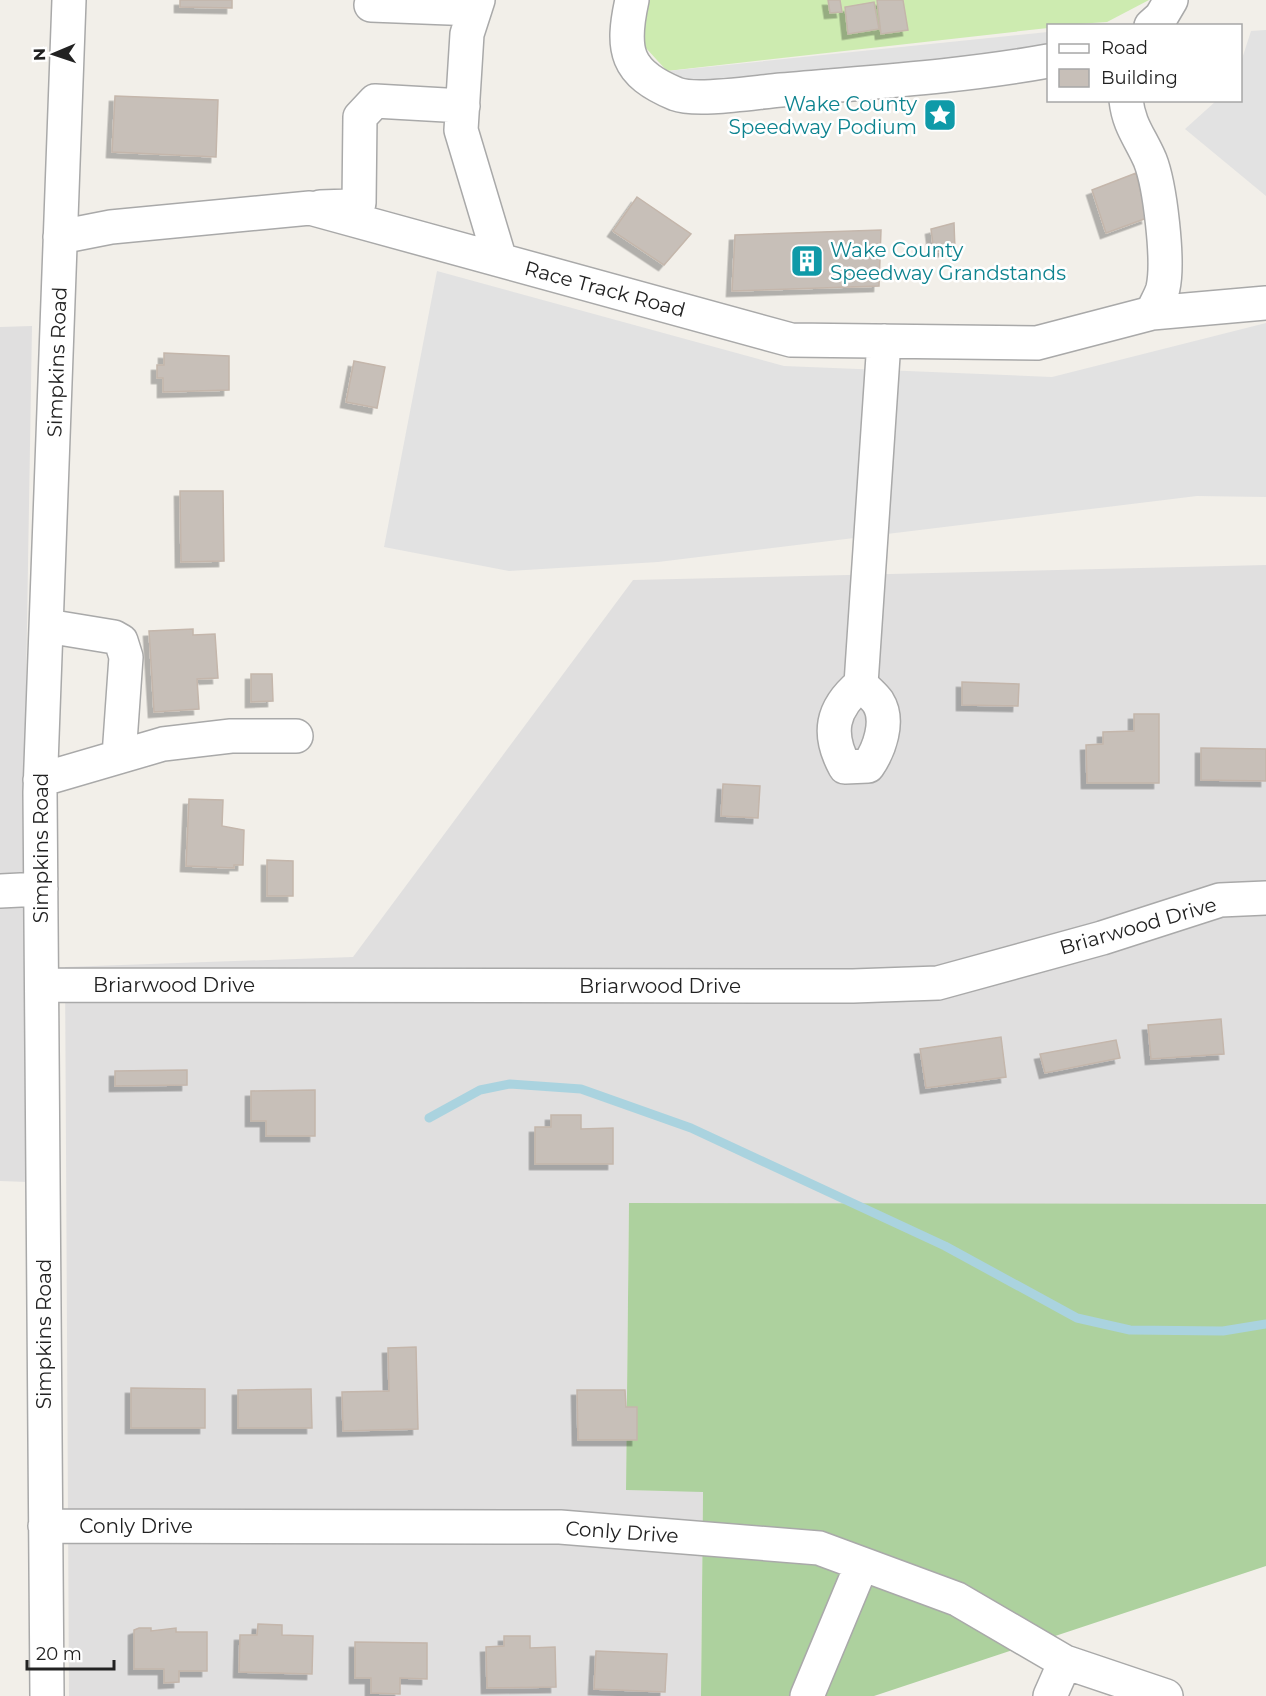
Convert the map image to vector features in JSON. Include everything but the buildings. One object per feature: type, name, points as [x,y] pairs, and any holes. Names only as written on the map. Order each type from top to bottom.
[{"type":"street","name":"Simpkins Road","points":[[47,1696],[40,780],[69,0]]},
{"type":"street","points":[[632,0],[625,33],[632,64],[656,84],[679,95],[707,96],[827,86],[994,71],[1047,62]]},
{"type":"street","points":[[1153,24],[1161,17],[1172,0]]},
{"type":"street","points":[[371,5],[477,5],[467,34],[461,130],[500,260]]},
{"type":"street","points":[[310,208],[350,206],[359,202],[360,117],[375,101],[463,106]]},
{"type":"street","points":[[1126,102],[1128,119],[1150,161],[1159,198],[1164,249],[1163,287],[1152,313]]},
{"type":"street","name":"Race Track Road","points":[[60,237],[111,226],[310,208],[791,340],[1037,343],[1152,313],[1266,303]]},
{"type":"street","points":[[861,684],[884,341]]},
{"type":"street","points":[[47,626],[114,637],[121,641],[126,657],[119,756]]},
{"type":"street","points":[[40,780],[163,744],[231,736],[296,736]]},
{"type":"street","points":[[0,891],[41,889]]},
{"type":"street","name":"Briarwood Drive","points":[[42,985],[853,986],[938,983],[1102,938],[1220,900],[1266,898]]},
{"type":"street","name":"Conly Drive","points":[[45,1526],[560,1527],[819,1548],[957,1599],[1065,1662],[1166,1696]]},
{"type":"street","points":[[807,1696],[862,1564]]},
{"type":"street","points":[[1050,1696],[1065,1662]]},
{"type":"shaded area","points":[[1266,30],[1266,196],[1185,129],[1215,102],[1242,102],[1242,59],[1251,31]]},
{"type":"shaded area","points":[[1047,32],[1047,48],[690,87],[658,72]]},
{"type":"shaded area","points":[[437,271],[784,366],[1052,377],[1266,323],[1266,497],[1197,496],[658,562],[509,571],[384,547]]},
{"type":"shaded area","points":[[32,326],[24,805],[28,1182],[0,1181],[0,327]]},
{"type":"shaded area","points":[[1266,565],[1266,1204],[629,1204],[626,1490],[703,1491],[701,1696],[69,1696],[65,967],[353,957],[633,580]]},
{"type":"green space","points":[[637,0],[1149,0],[1107,22],[1047,24],[1047,28],[667,71],[634,35]]},
{"type":"green space","points":[[629,1203],[1266,1204],[1266,1566],[874,1696],[701,1696],[703,1492],[626,1490]]},
{"type":"waterway","points":[[429,1118],[480,1090],[510,1084],[581,1089],[691,1128],[945,1246],[1077,1318],[1130,1330],[1223,1331],[1266,1324]]},
{"type":"place","name":"Wake County Speedway Podium","points":[[940,115]]},
{"type":"place","name":"Wake County Speedway Grandstands","points":[[807,261]]}]
